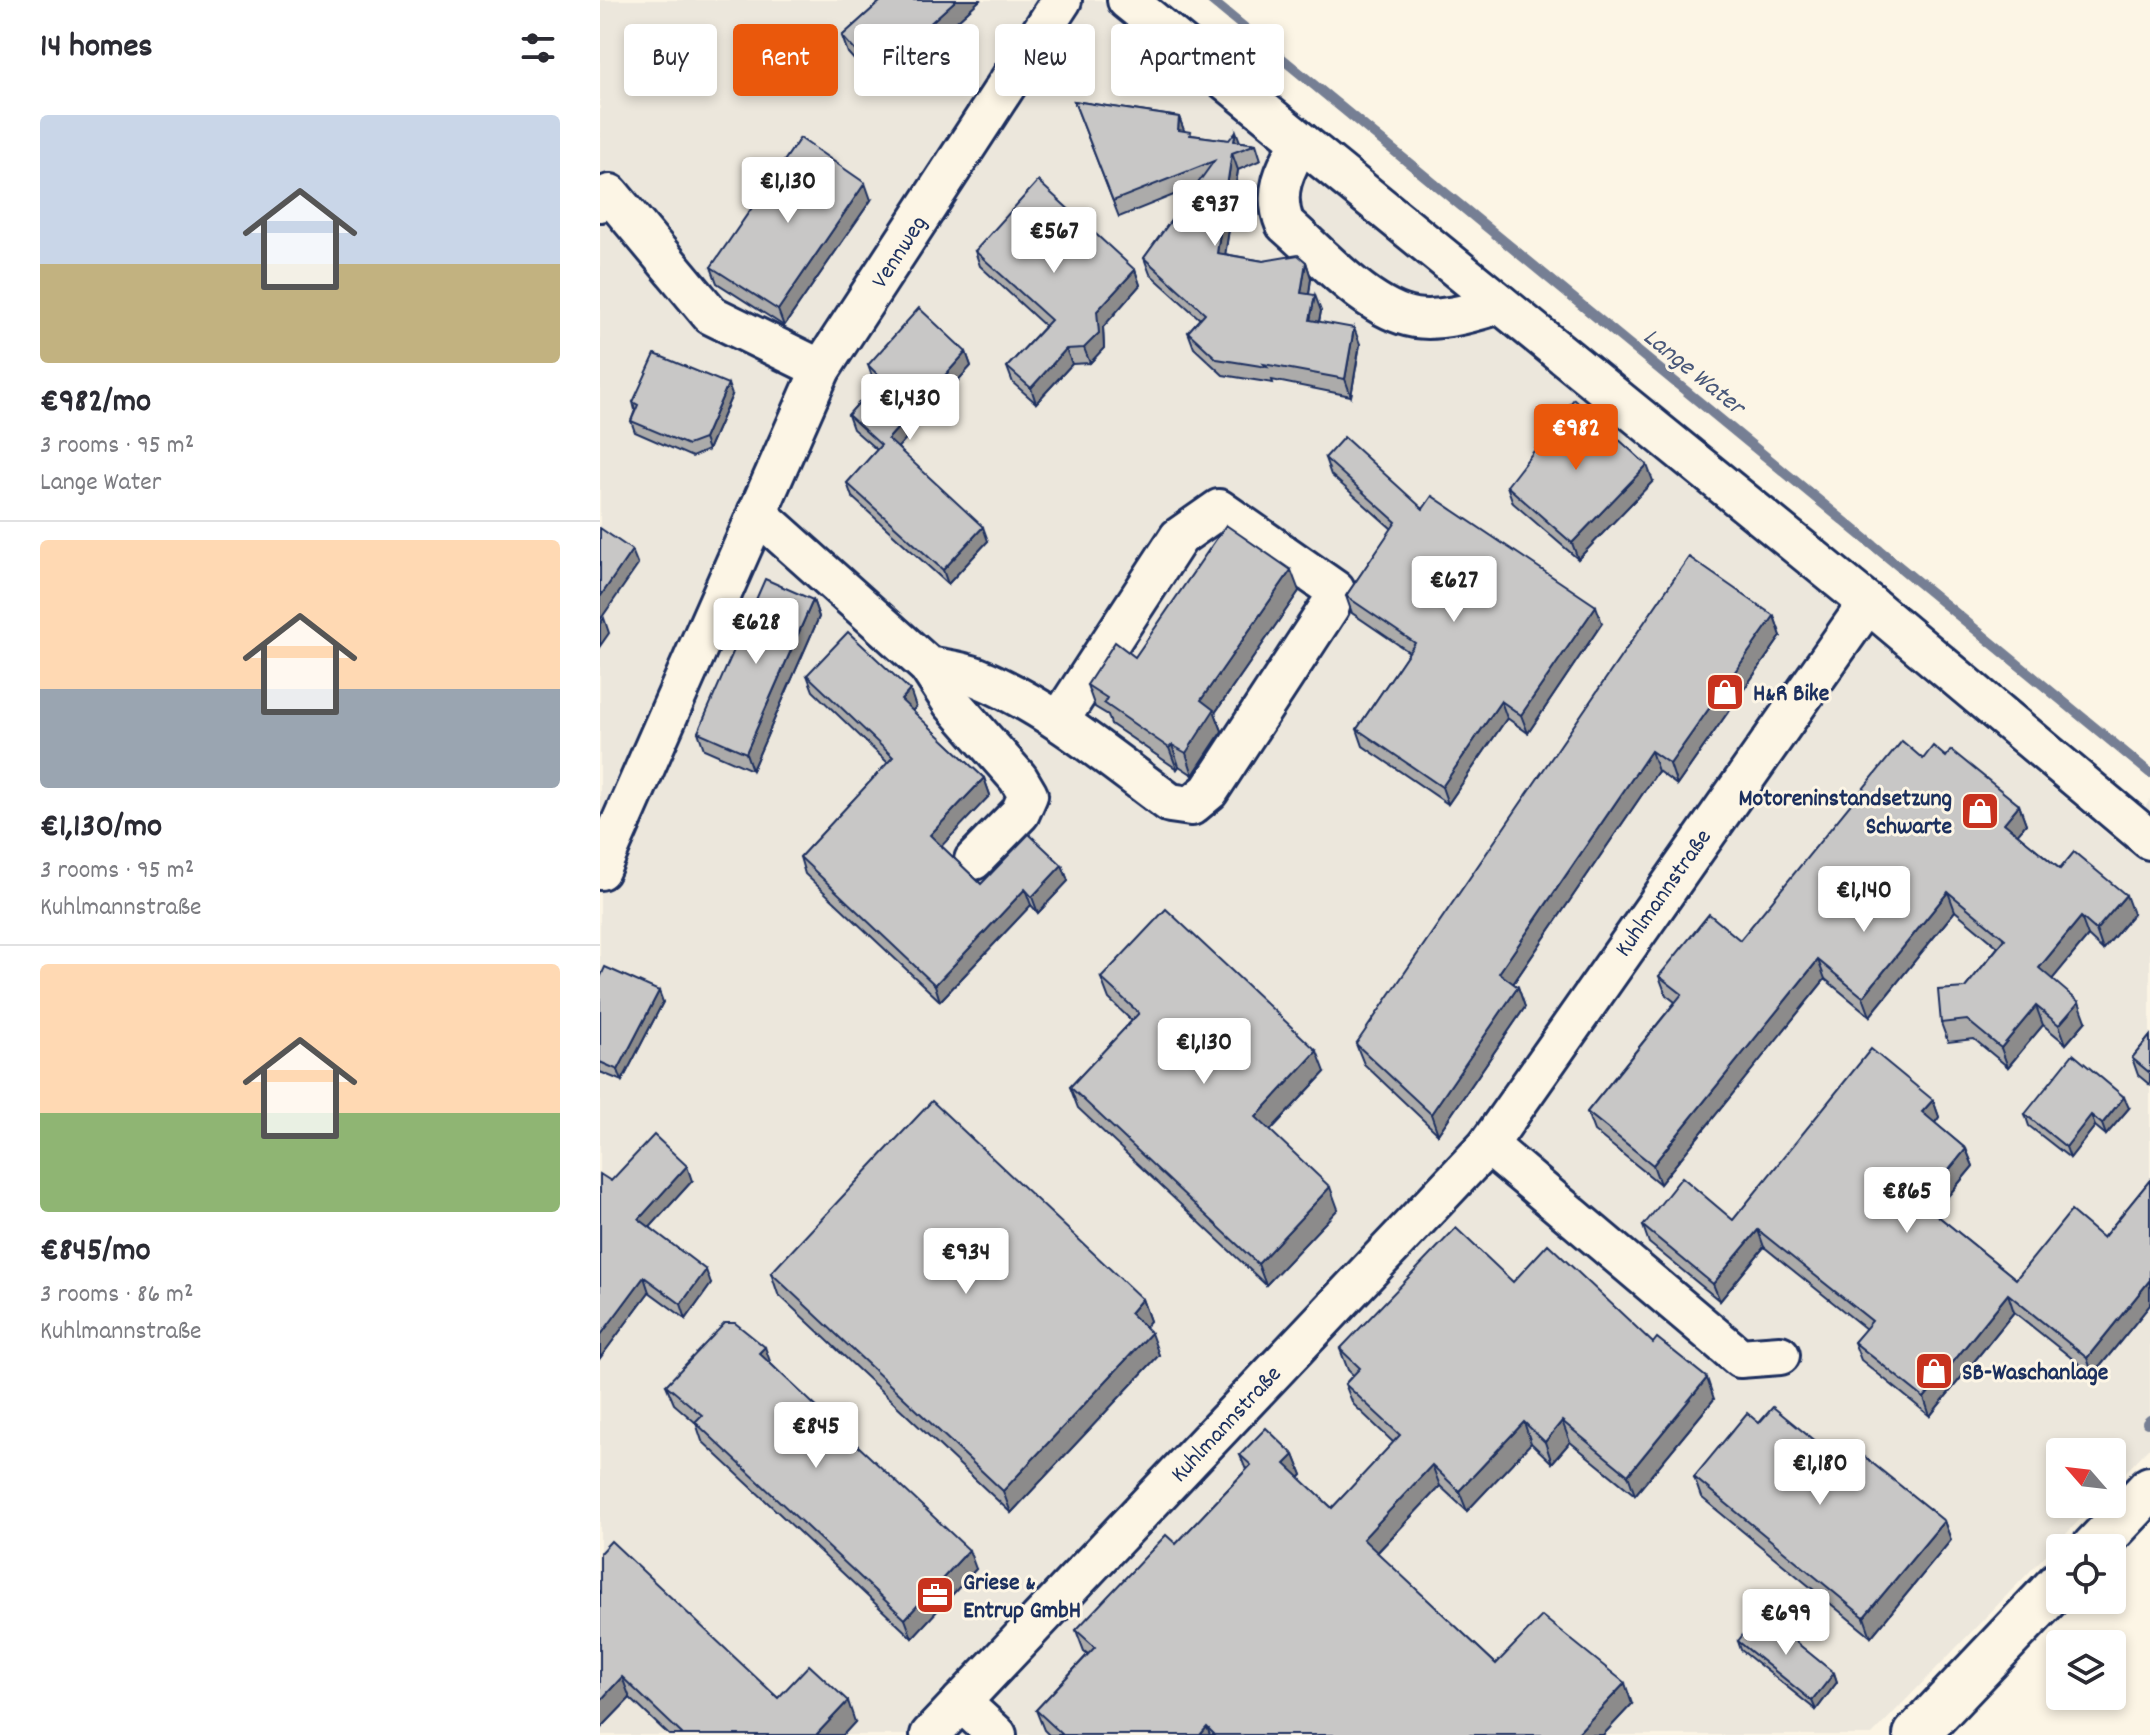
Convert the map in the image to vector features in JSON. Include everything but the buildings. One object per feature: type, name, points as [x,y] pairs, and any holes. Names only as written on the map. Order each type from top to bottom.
[{"type":"main road","points":[[2107,1534],[2150,1489]]},
{"type":"main road","points":[[1916,1735],[2046,1598]]},
{"type":"street","name":"Vennweg","points":[[600,870],[821,369],[1062,0]]},
{"type":"street","points":[[1127,0],[1868,603],[2150,840]]},
{"type":"street","points":[[1301,142],[1284,169],[1278,196],[1281,214],[1285,224],[1357,287],[1387,309],[1414,318],[1467,314],[1500,304]]},
{"type":"street","points":[[600,202],[610,194],[711,315],[821,369]]},
{"type":"street","points":[[928,666],[974,675],[1059,721],[1170,803],[1191,806],[1209,791],[1330,606],[1335,590],[1219,509],[1179,537],[1059,721]]},
{"type":"street","points":[[757,513],[928,666],[952,703],[1018,778],[1028,795],[1020,813],[974,860]]},
{"type":"street","name":"Kuhlmannstraße","points":[[930,1735],[1488,1145],[1868,603]]},
{"type":"street","points":[[1488,1145],[1740,1358],[1780,1355]]},
{"type":"street","points":[[961,1702],[997,1735]]},
{"type":"shaded area","points":[[600,0],[1101,0],[1130,24],[1111,24],[1111,96],[1218,96],[1737,522],[2124,848],[2150,799],[2150,1447],[2126,1472],[2126,1438],[2046,1438],[2046,1518],[2081,1518],[2066,1534],[2046,1534],[2046,1555],[1872,1735],[600,1735]]},
{"type":"waterway","name":"Lange Water","points":[[1211,0],[2150,773]]},
{"type":"waterway","name":"Lange Water","points":[[2147,1423],[2150,1420]]},
{"type":"place","name":"H&R Bike","points":[[1725,692]]},
{"type":"place","name":"Motoreninstandsetzung Schwarte","points":[[1980,811]]},
{"type":"place","name":"SB-Waschanlage","points":[[1934,1371]]},
{"type":"place","name":"Griese & Entrup GmbH","points":[[935,1595]]}]
